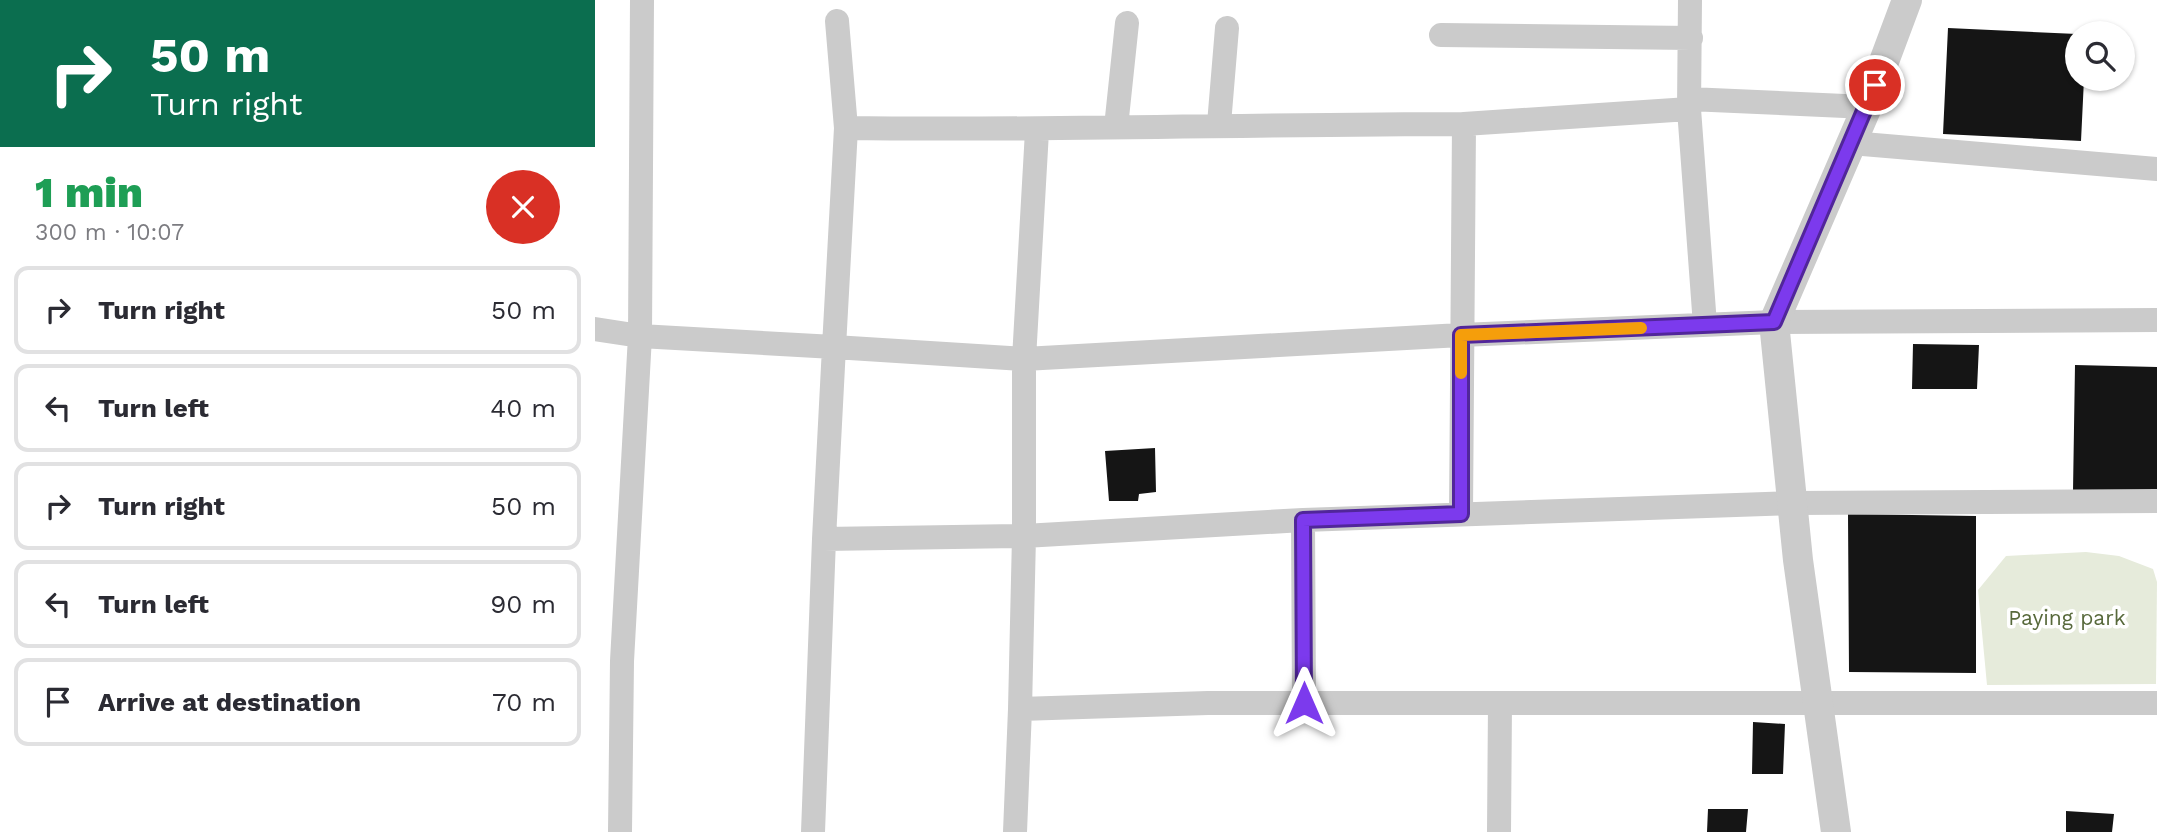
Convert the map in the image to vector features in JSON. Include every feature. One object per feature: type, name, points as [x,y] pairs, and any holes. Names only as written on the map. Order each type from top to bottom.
[{"type":"street","points":[[620,832],[622,661],[640,337],[642,0]]},
{"type":"street","points":[[1690,0],[1689,104],[1705,325]]},
{"type":"street","points":[[1836,832],[1798,560],[1774,322],[1867,107],[1907,0]]},
{"type":"street","points":[[813,832],[824,539],[845,128],[837,21]]},
{"type":"street","points":[[1116,127],[1127,23]]},
{"type":"street","points":[[1219,124],[1227,28]]},
{"type":"street","points":[[1441,35],[1691,38]]},
{"type":"street","points":[[845,128],[1037,131],[1219,124],[1464,124],[1689,104],[1867,107]]},
{"type":"street","points":[[1461,514],[1464,124]]},
{"type":"street","points":[[1015,832],[1024,536],[1024,359],[1037,131]]},
{"type":"street","points":[[1851,144],[2157,169]]},
{"type":"street","points":[[595,329],[640,337],[1024,359],[1461,335],[1774,322],[2157,320]]},
{"type":"street","points":[[824,539],[1024,536],[1303,520],[1793,503],[2157,501]]},
{"type":"street","points":[[1303,520],[1304,703]]},
{"type":"street","points":[[1020,709],[1304,703],[2157,704]]},
{"type":"street","points":[[1499,832],[1500,703]]},
{"type":"green space","name":"Paying park","points":[[2086,552],[2119,556],[2153,569],[2157,582],[2156,684],[1987,685],[1978,590],[2006,556]]},
{"type":"building","points":[[1948,28],[2065,33],[2065,91],[2083,91],[2081,141],[1943,134]]},
{"type":"building","points":[[1913,344],[1979,345],[1977,389],[1912,389]]},
{"type":"building","points":[[2075,365],[2157,367],[2157,492],[2073,491]]},
{"type":"building","points":[[1155,448],[1156,492],[1139,494],[1138,501],[1109,501],[1105,451]]},
{"type":"building","points":[[1848,514],[1976,516],[1976,673],[1849,672]]},
{"type":"building","points":[[1753,722],[1785,724],[1783,774],[1752,774]]},
{"type":"building","points":[[1708,809],[1748,809],[1746,832],[1707,832]]},
{"type":"building","points":[[2066,811],[2114,814],[2112,832],[2066,832]]},
{"type":"slow traffic","points":[[1461,373],[1461,335],[1641,328]]},
{"type":"route","points":[[1304,703],[1303,520],[1461,514],[1461,335],[1774,322],[1875,85]]}]
